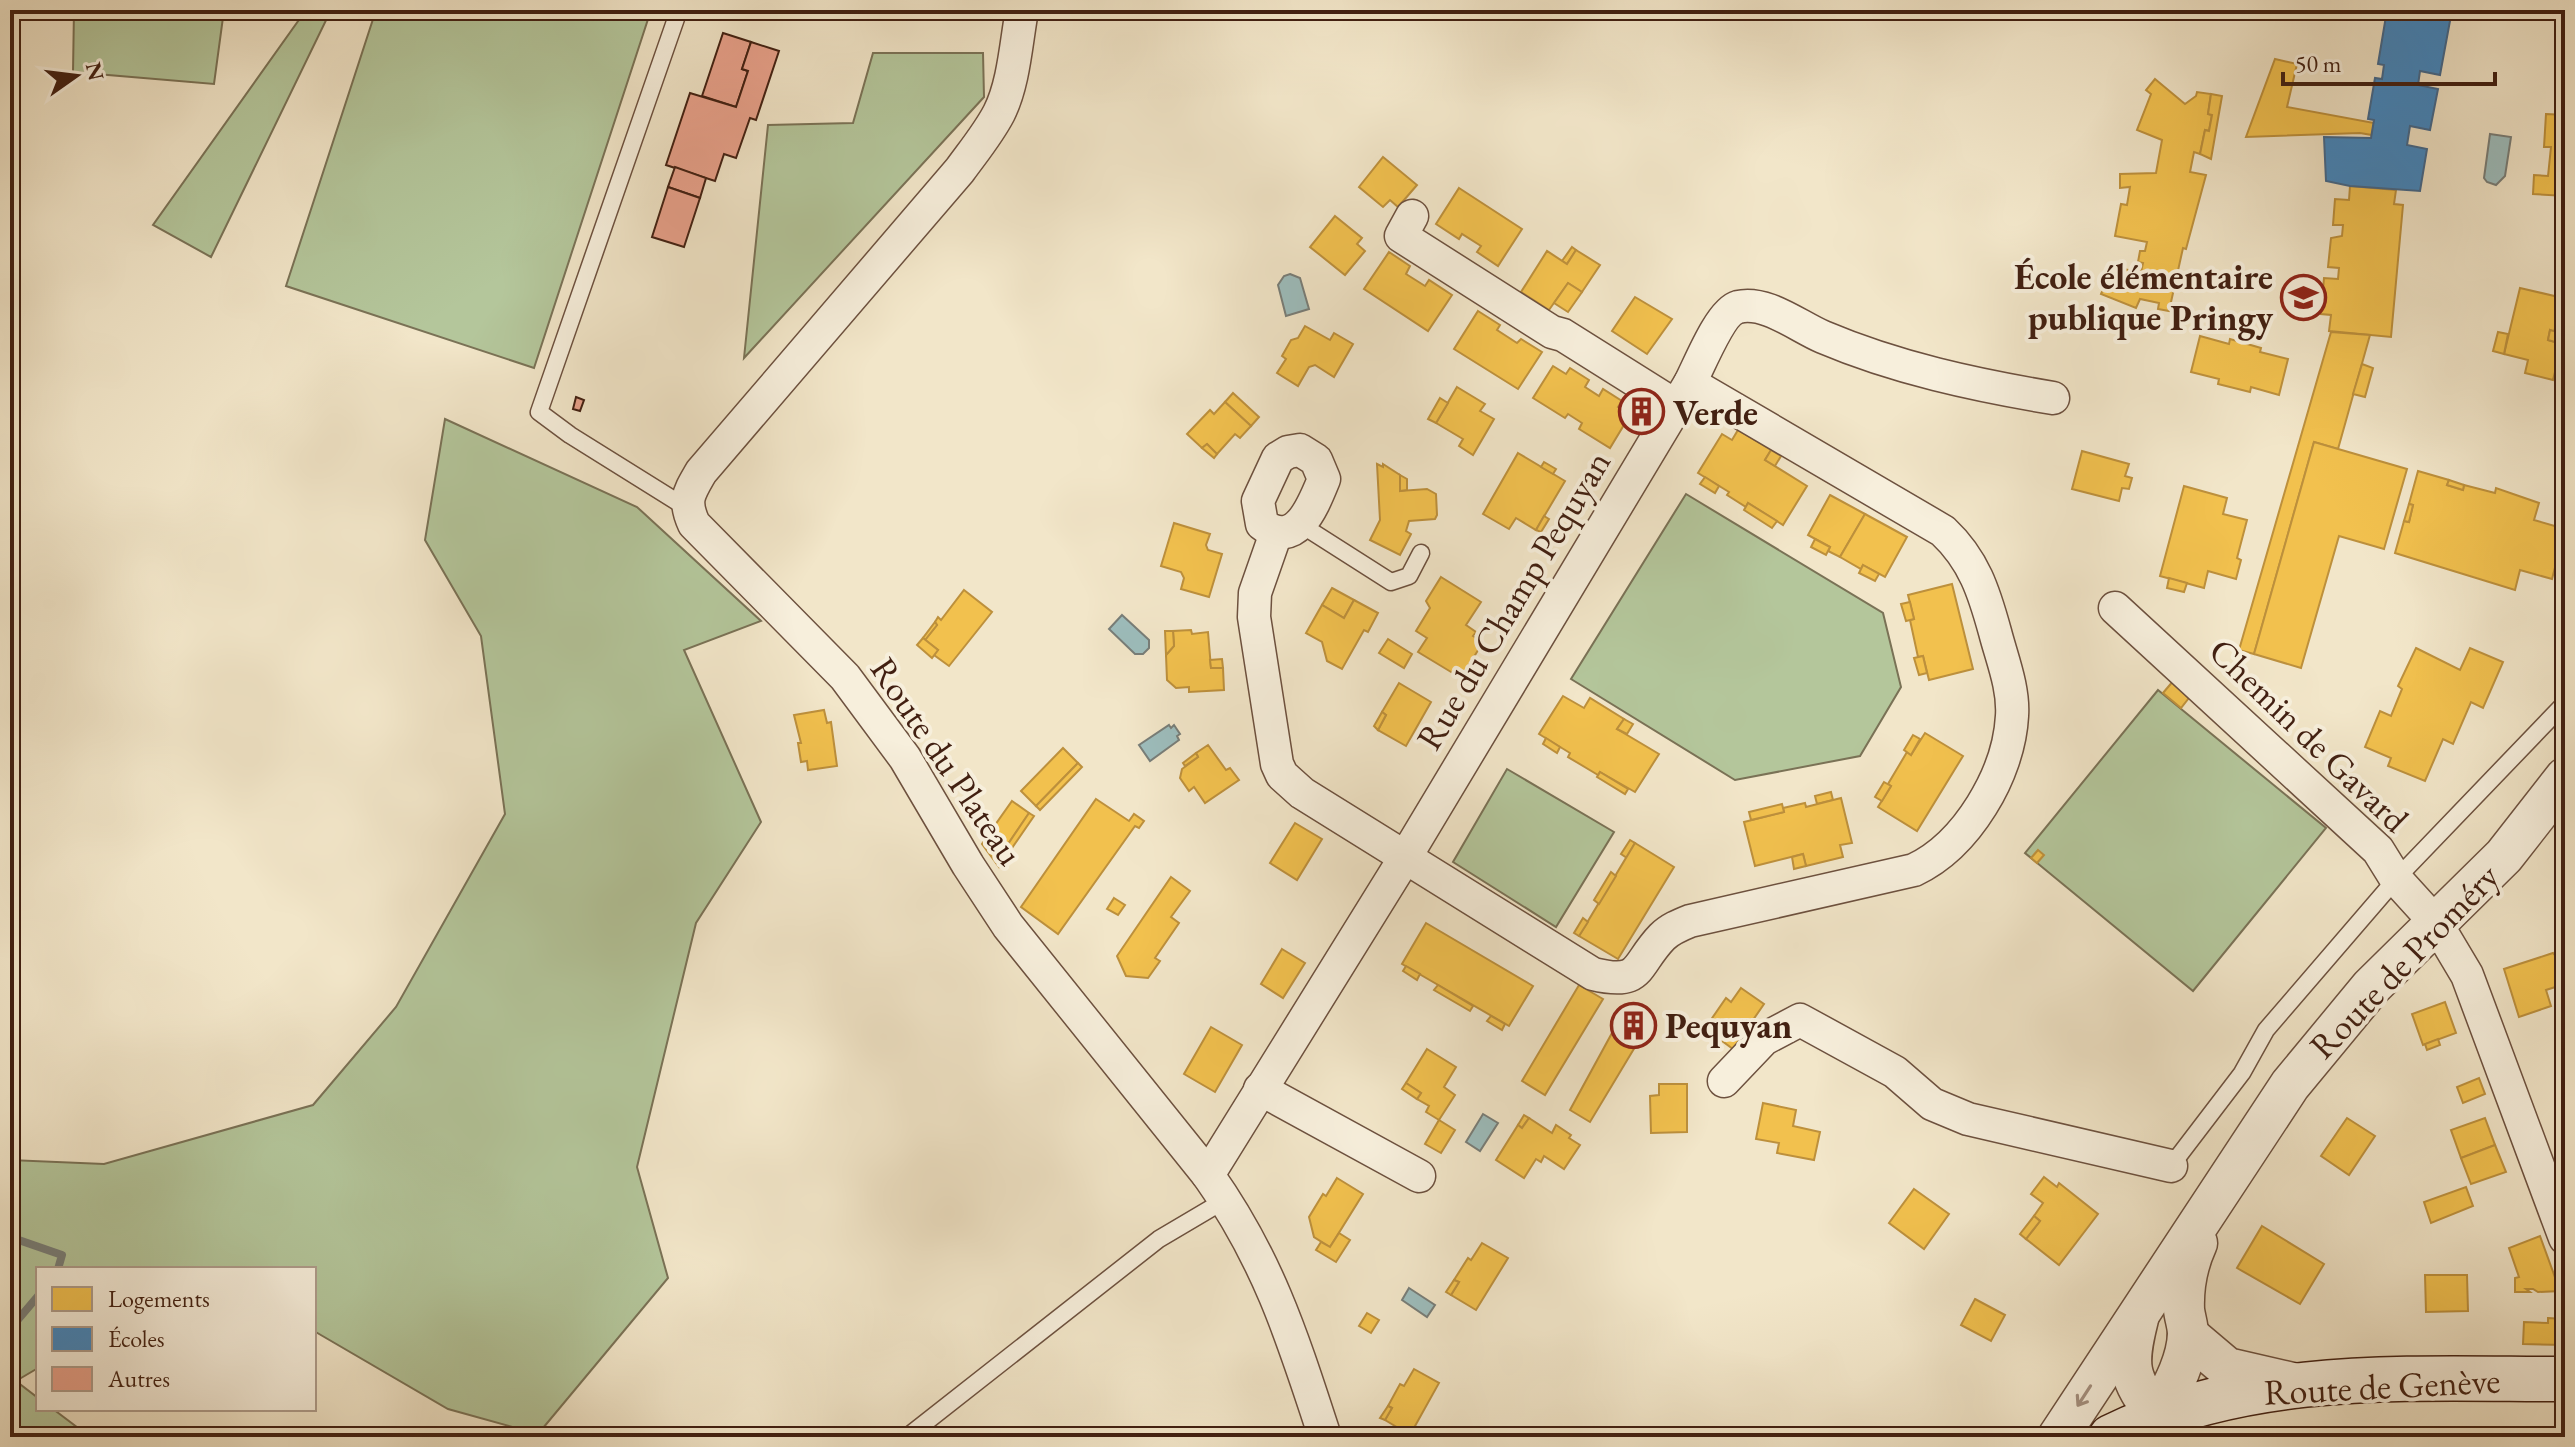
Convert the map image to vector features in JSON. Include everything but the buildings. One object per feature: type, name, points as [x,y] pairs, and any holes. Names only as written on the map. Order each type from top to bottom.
[{"type":"main road","name":"Route de Genève","points":[[2111,1437],[2157,1416],[2225,1396],[2301,1385],[2358,1379],[2565,1379]]},
{"type":"street","points":[[687,508],[689,493],[701,472],[960,170],[987,132],[1000,111],[1009,84],[1022,10]]},
{"type":"street","points":[[1288,528],[1253,605],[1277,764],[1282,775],[1302,793],[1593,974],[1623,978],[1635,973],[1662,937],[1690,921],[1914,870],[1930,862],[1973,817],[1992,791],[2008,745],[2011,694],[1984,591],[1962,549],[1943,531],[1683,394],[1552,332],[1401,236],[1412,216]]},
{"type":"street","name":"Rue du Champ Pequyan","points":[[1216,1188],[1260,1089],[1406,856],[1683,394],[1726,316],[1738,307],[1763,308],[1863,354],[2000,389],[2053,398]]},
{"type":"street","name":"Route du Plateau","points":[[687,508],[694,524],[845,677],[905,758],[1008,926],[1216,1188],[1267,1273],[1288,1325],[1325,1437]]},
{"type":"street","name":"Chemin de Gavard","points":[[2115,608],[2378,850],[2396,879],[2436,923],[2467,975],[2565,1238]]},
{"type":"street","name":"Route de Proméry","points":[[2058,1437],[2247,1147],[2326,1039],[2371,987],[2504,856],[2565,778]]},
{"type":"street","points":[[1724,1081],[1764,1039],[1800,1020],[1895,1072],[1932,1104],[1968,1119],[2171,1166]]},
{"type":"street","points":[[1260,1089],[1419,1176]]},
{"type":"street","name":"Route de Proméry","points":[[2141,1308],[2129,1353],[2135,1387],[2157,1416],[2177,1378],[2188,1335],[2184,1311],[2188,1262],[2247,1147]]},
{"type":"street","points":[[2188,1335],[2227,1368],[2301,1385]]},
{"type":"lane","points":[[679,10],[539,412],[570,435],[687,508]]},
{"type":"lane","points":[[1288,528],[1391,582],[1409,576],[1421,553]]},
{"type":"lane","points":[[2171,1166],[2242,1073],[2266,1030],[2396,879],[2565,703]]},
{"type":"lane","points":[[907,1437],[1159,1239],[1216,1188]]},
{"type":"green space","points":[[74,10],[224,10],[214,84],[73,72]]},
{"type":"green space","points":[[306,10],[331,10],[211,257],[153,225]]},
{"type":"green space","points":[[376,10],[651,10],[534,368],[286,286]]},
{"type":"green space","points":[[873,53],[983,53],[984,97],[744,358],[768,125],[853,123]]},
{"type":"green space","points":[[445,419],[637,507],[761,621],[684,650],[761,822],[696,923],[637,1167],[668,1278],[538,1434],[448,1409],[316,1332],[316,1267],[36,1267],[36,1369],[16,1381],[36,1396],[36,1411],[56,1411],[90,1437],[10,1437],[10,1160],[104,1164],[313,1105],[396,1007],[505,814],[481,636],[425,540]]},
{"type":"green space","points":[[1686,494],[1883,613],[1901,687],[1860,756],[1735,780],[1571,679]]},
{"type":"green space","points":[[2158,690],[2326,828],[2193,991],[2025,853]]},
{"type":"green space","points":[[1507,769],[1614,832],[1556,927],[1453,862]]},
{"type":"water","points":[[2490,134],[2511,137],[2505,176],[2496,185],[2484,178]]},
{"type":"water","points":[[1290,274],[1300,278],[1309,309],[1286,316],[1278,285],[1284,276]]},
{"type":"water","points":[[1122,615],[1149,640],[1149,648],[1143,654],[1135,654],[1109,629]]},
{"type":"water","points":[[1169,725],[1171,728],[1174,725],[1180,734],[1177,736],[1179,740],[1150,761],[1139,745]]},
{"type":"water","points":[[1483,1114],[1498,1123],[1480,1151],[1466,1142]]},
{"type":"water","points":[[1409,1288],[1435,1305],[1427,1317],[1402,1300]]},
{"type":"waterway","points":[[10,1237],[62,1255],[59,1267]]},
{"type":"waterway","points":[[10,1329],[36,1298]]},
{"type":"place","name":"École élémentaire publique Pringy","points":[[2304,297]]},
{"type":"place","name":"Verde","points":[[1642,412]]},
{"type":"place","name":"Pequyan","points":[[1634,1025]]}]
